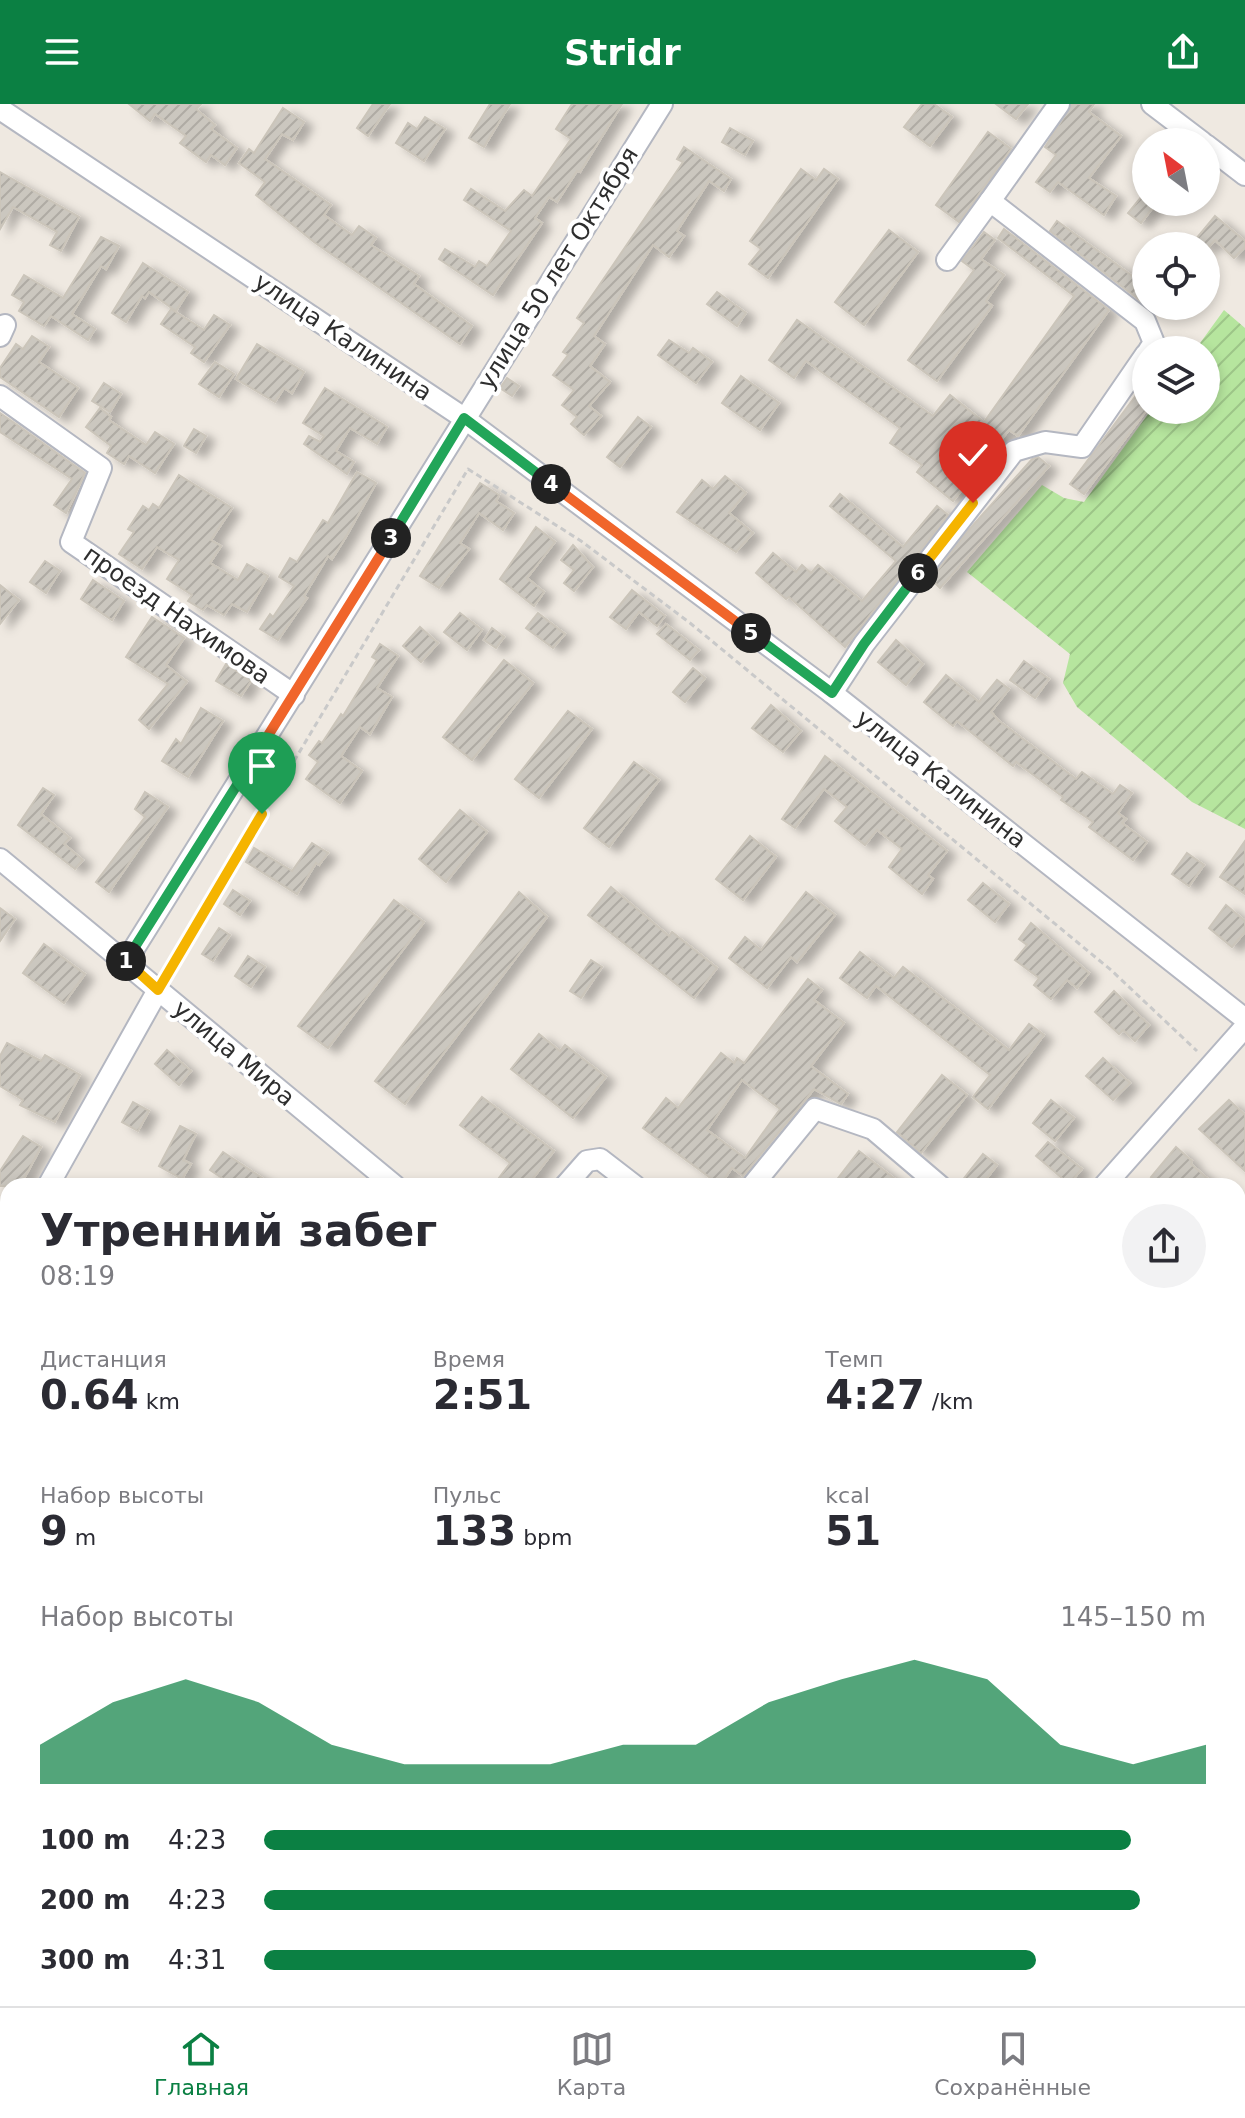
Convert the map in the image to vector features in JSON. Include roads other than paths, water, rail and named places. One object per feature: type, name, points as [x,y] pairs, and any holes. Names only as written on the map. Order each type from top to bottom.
[{"type":"street","name":"улица 50 лет Октября","points":[[125,963],[662,104]]},
{"type":"street","points":[[947,260],[1059,104]]},
{"type":"street","points":[[1152,104],[1183,128]]},
{"type":"street","name":"улица Калинина","points":[[0,109],[464,418],[832,693],[1245,1019]]},
{"type":"street","points":[[1220,156],[1245,175]]},
{"type":"street","points":[[990,201],[1145,321],[1151,336]]},
{"type":"street","points":[[832,693],[864,644],[1014,451],[1045,442],[1082,447],[1132,375]]},
{"type":"street","name":"проезд Нахимова","points":[[0,396],[101,468],[71,542],[294,695]]},
{"type":"street","name":"улица Мира","points":[[0,859],[385,1178]]},
{"type":"street","points":[[52,1178],[158,990]]},
{"type":"street","points":[[1111,1178],[1245,1027]]},
{"type":"street","points":[[759,1178],[815,1109],[873,1129],[931,1178]]},
{"type":"street","points":[[572,1178],[587,1161],[600,1159],[625,1178]]}]
